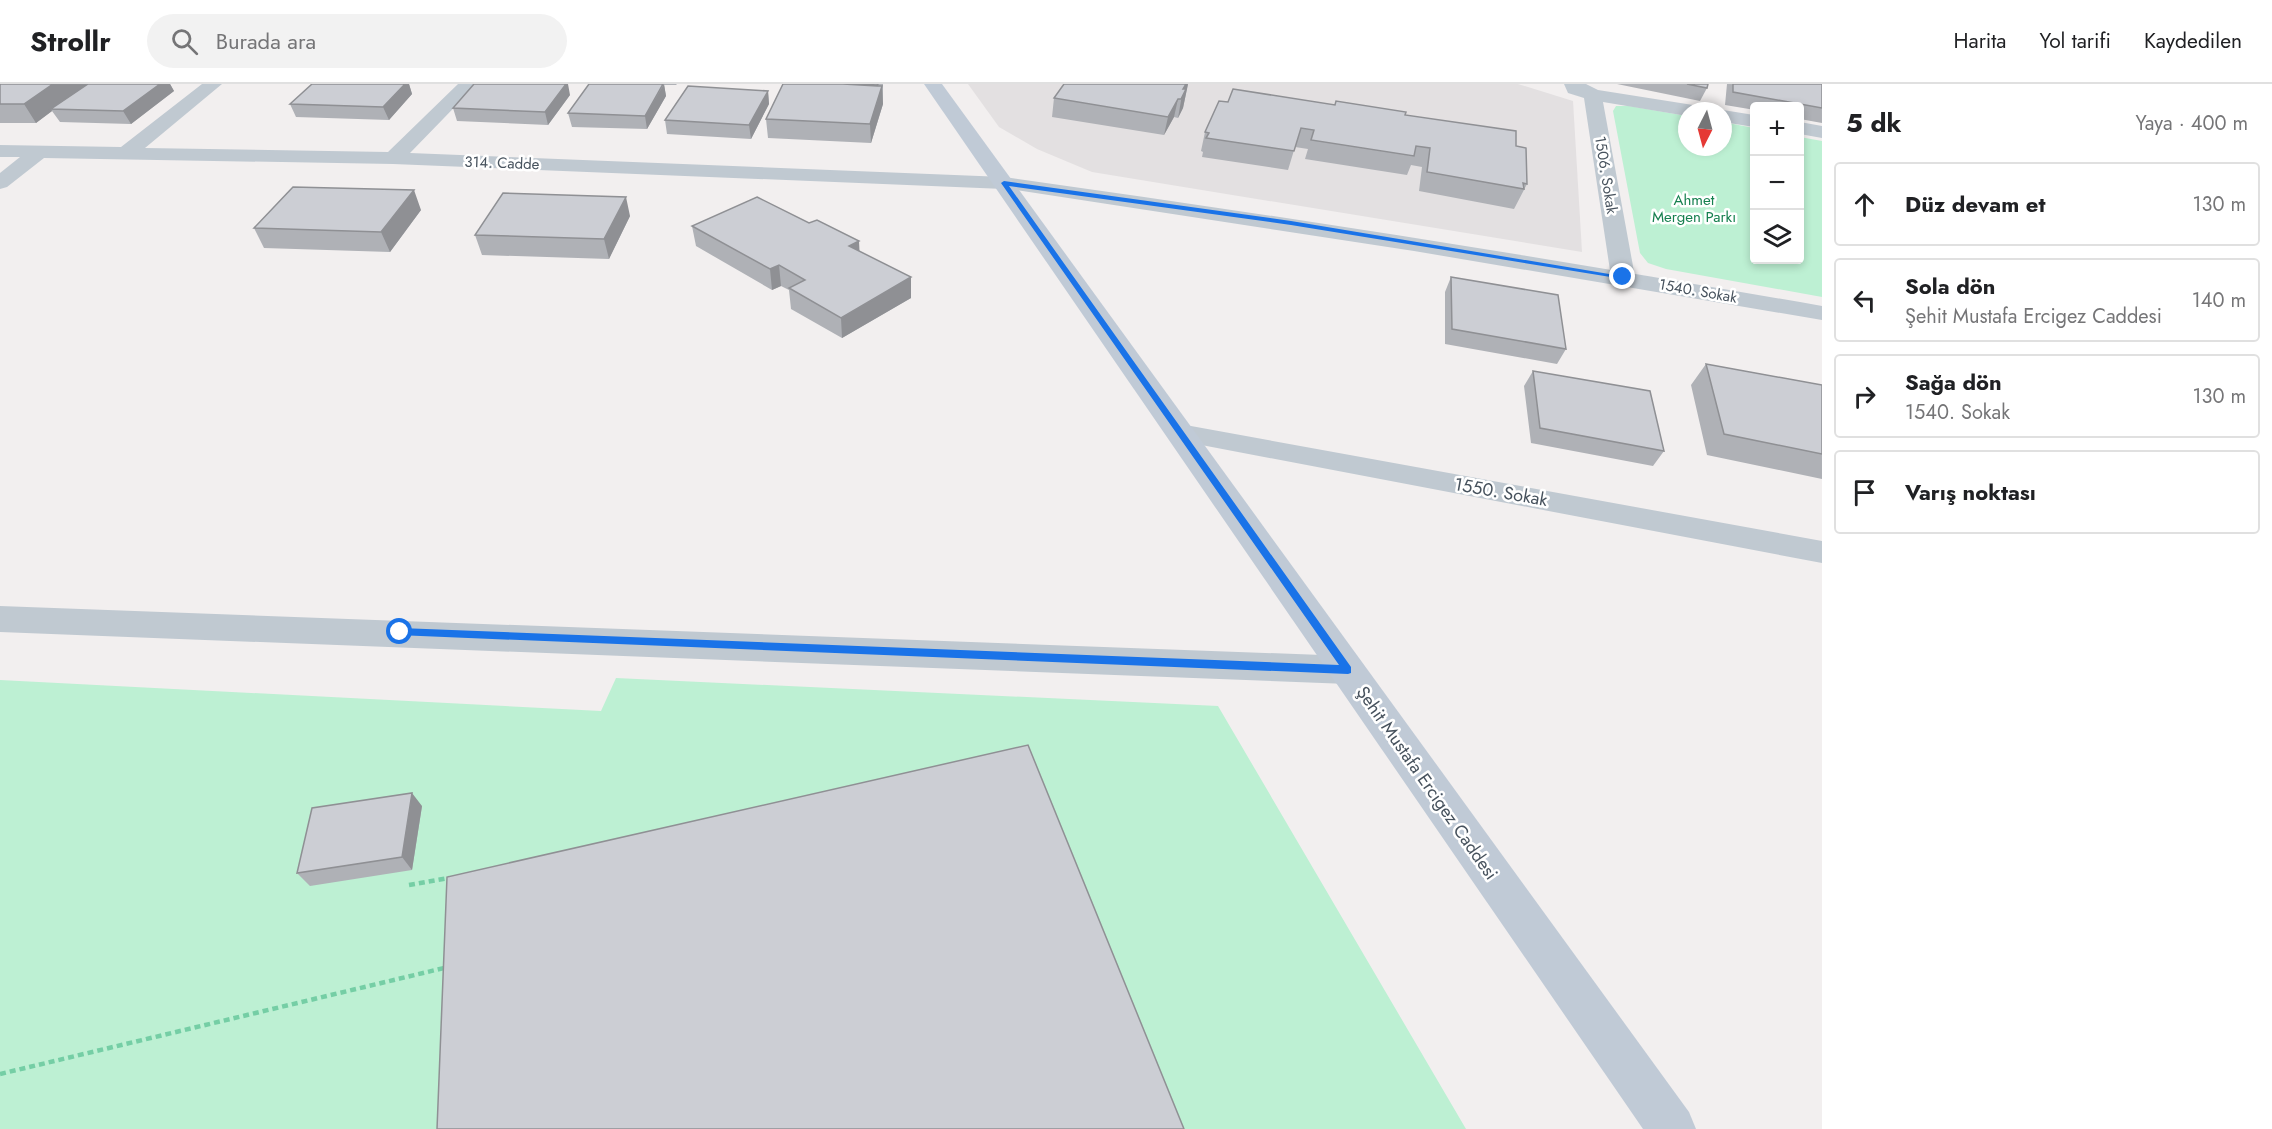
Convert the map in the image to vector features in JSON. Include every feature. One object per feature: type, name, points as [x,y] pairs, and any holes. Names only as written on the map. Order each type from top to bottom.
[{"type":"main road","name":"Şehit Mustafa Ercigez Caddesi","points":[[933,84],[1672,1129]]},
{"type":"street","points":[[127,152],[213,84]]},
{"type":"street","points":[[393,158],[468,84]]},
{"type":"street","points":[[1555,84],[1593,95],[1678,109]]},
{"type":"street","points":[[1573,84],[1593,95]]},
{"type":"street","name":"1506. Sokak","points":[[1593,95],[1623,277]]},
{"type":"street","points":[[1732,117],[1750,120]]},
{"type":"street","points":[[1804,129],[1822,132]]},
{"type":"street","name":"314. Cadde","points":[[0,151],[393,158],[1004,183]]},
{"type":"street","points":[[0,183],[39,152]]},
{"type":"street","name":"1540. Sokak","points":[[1004,183],[1291,223],[1623,277],[1822,313]]},
{"type":"street","name":"1550. Sokak","points":[[1180,433],[1822,552]]},
{"type":"street","points":[[0,619],[400,632],[1348,670]]},
{"type":"path","points":[[409,885],[448,877],[448,889]]},
{"type":"path","points":[[0,1074],[444,968],[444,957]]},
{"type":"shaded area","points":[[968,84],[1518,84],[1573,101],[1582,252],[1092,172],[1037,149],[999,127]]},
{"type":"green space","name":"Ahmet Mergen Parkı","points":[[1616,106],[1629,106],[1678,114],[1678,156],[1732,156],[1732,124],[1750,127],[1750,264],[1804,264],[1804,138],[1822,141],[1822,297],[1666,269],[1648,263],[1640,253],[1613,111]]},
{"type":"green space","points":[[616,678],[1218,706],[1466,1129],[0,1129],[0,680],[601,711]]},
{"type":"building","points":[[0,84],[53,84],[24,104],[0,104]]},
{"type":"building","points":[[88,84],[160,84],[123,111],[51,109]]},
{"type":"building","points":[[312,84],[405,84],[383,107],[290,104]]},
{"type":"building","points":[[474,84],[566,84],[545,112],[453,108]]},
{"type":"building","points":[[589,84],[663,84],[645,116],[568,113]]},
{"type":"building","points":[[783,84],[882,86],[870,124],[766,119]]},
{"type":"building","points":[[843,84],[878,84],[877,86]]},
{"type":"building","points":[[1064,84],[1186,84],[1183,89],[1186,89],[1168,117],[1054,98]]},
{"type":"building","points":[[1687,84],[1708,84],[1707,88]]},
{"type":"building","points":[[1733,84],[1822,84],[1822,108],[1804,105],[1804,102],[1789,102],[1733,92]]},
{"type":"building","points":[[688,86],[768,91],[749,125],[665,120]]},
{"type":"building","points":[[1233,89],[1335,105],[1336,101],[1406,112],[1405,115],[1516,131],[1516,146],[1526,148],[1527,184],[1523,183],[1524,189],[1427,172],[1430,148],[1416,146],[1414,156],[1311,140],[1314,130],[1301,128],[1294,151],[1206,138],[1209,133],[1205,132],[1219,101],[1228,102]]},
{"type":"building","points":[[293,187],[414,190],[381,232],[254,228]]},
{"type":"building","points":[[503,193],[626,197],[604,239],[475,235]]},
{"type":"building","points":[[757,197],[809,223],[817,220],[859,241],[849,246],[911,277],[841,318],[789,288],[805,280],[779,265],[770,269],[692,226]]},
{"type":"building","points":[[1451,277],[1558,295],[1566,349],[1452,329]]},
{"type":"building","points":[[1706,364],[1822,385],[1822,454],[1724,434]]},
{"type":"building","points":[[1533,371],[1650,391],[1664,451],[1540,428]]},
{"type":"building","points":[[1028,745],[1184,1129],[437,1129],[447,877]]},
{"type":"building","points":[[412,793],[402,857],[297,873],[312,808]]},
{"type":"route","points":[[400,632],[1348,670],[1004,183],[1291,223],[1623,277]]}]
